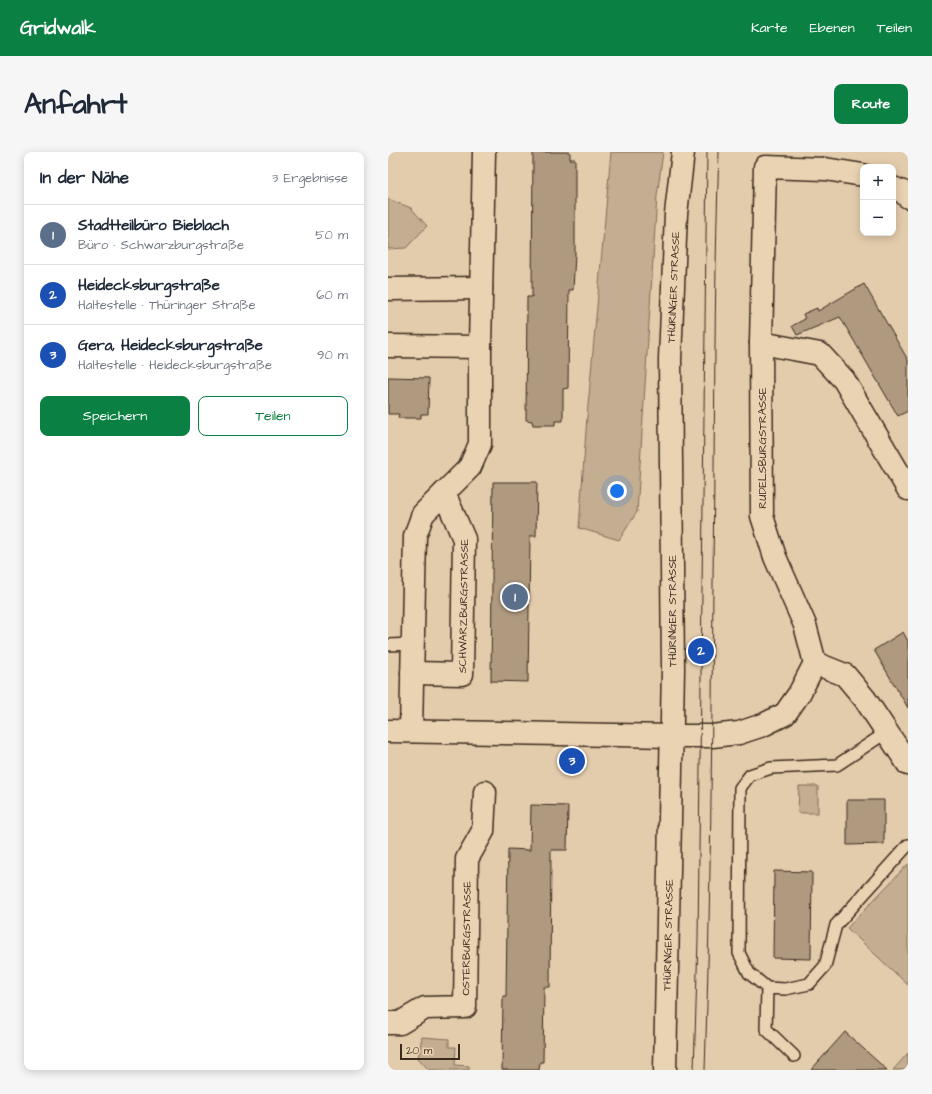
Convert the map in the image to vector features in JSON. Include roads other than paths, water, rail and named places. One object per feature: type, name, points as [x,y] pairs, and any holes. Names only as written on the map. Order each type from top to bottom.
[{"type":"street","points":[[411,731],[415,536],[423,514],[470,467],[480,444],[480,347],[484,152]]},
{"type":"street","name":"THÜRINGER STRASSE","points":[[665,1070],[673,668],[670,359],[676,214],[683,152]]},
{"type":"street","name":"RUDELSBURGSTRASSE","points":[[815,663],[805,625],[775,557],[762,516],[761,343],[764,167],[825,169],[860,175]]},
{"type":"street","points":[[896,189],[903,192],[908,197]]},
{"type":"street","points":[[388,289],[481,288]]},
{"type":"street","points":[[761,343],[820,354],[844,380],[908,489]]},
{"type":"street","points":[[388,346],[480,347]]},
{"type":"street","name":"SCHWARZBURGSTRASSE","points":[[412,673],[462,674],[464,539],[444,493]]},
{"type":"street","points":[[388,731],[672,736],[712,736],[739,733],[763,725],[785,714],[799,694],[815,663],[845,675],[865,698],[908,764]]},
{"type":"street","name":"OSTERBURGSTRASSE","points":[[388,1023],[400,1023],[426,1008],[465,1007],[467,859],[483,831],[485,792]]},
{"type":"lane","points":[[388,645],[413,644]]},
{"type":"lane","points":[[887,732],[837,765],[771,768],[750,775],[740,788],[739,953],[749,973],[767,988],[785,989],[809,984],[825,966],[836,925],[908,845]]},
{"type":"lane","points":[[767,988],[766,1029],[794,1056]]},
{"type":"tram line","points":[[694,1070],[698,940],[707,152]]},
{"type":"tram line","points":[[705,1070],[712,695],[715,311],[719,152]]},
{"type":"place","name":"Stadtteilbüro Bieblach","points":[[515,597]]},
{"type":"place","name":"Heidecksburgstraße","points":[[701,651]]},
{"type":"place","name":"Gera, Heidecksburgstraße","points":[[572,761]]}]
